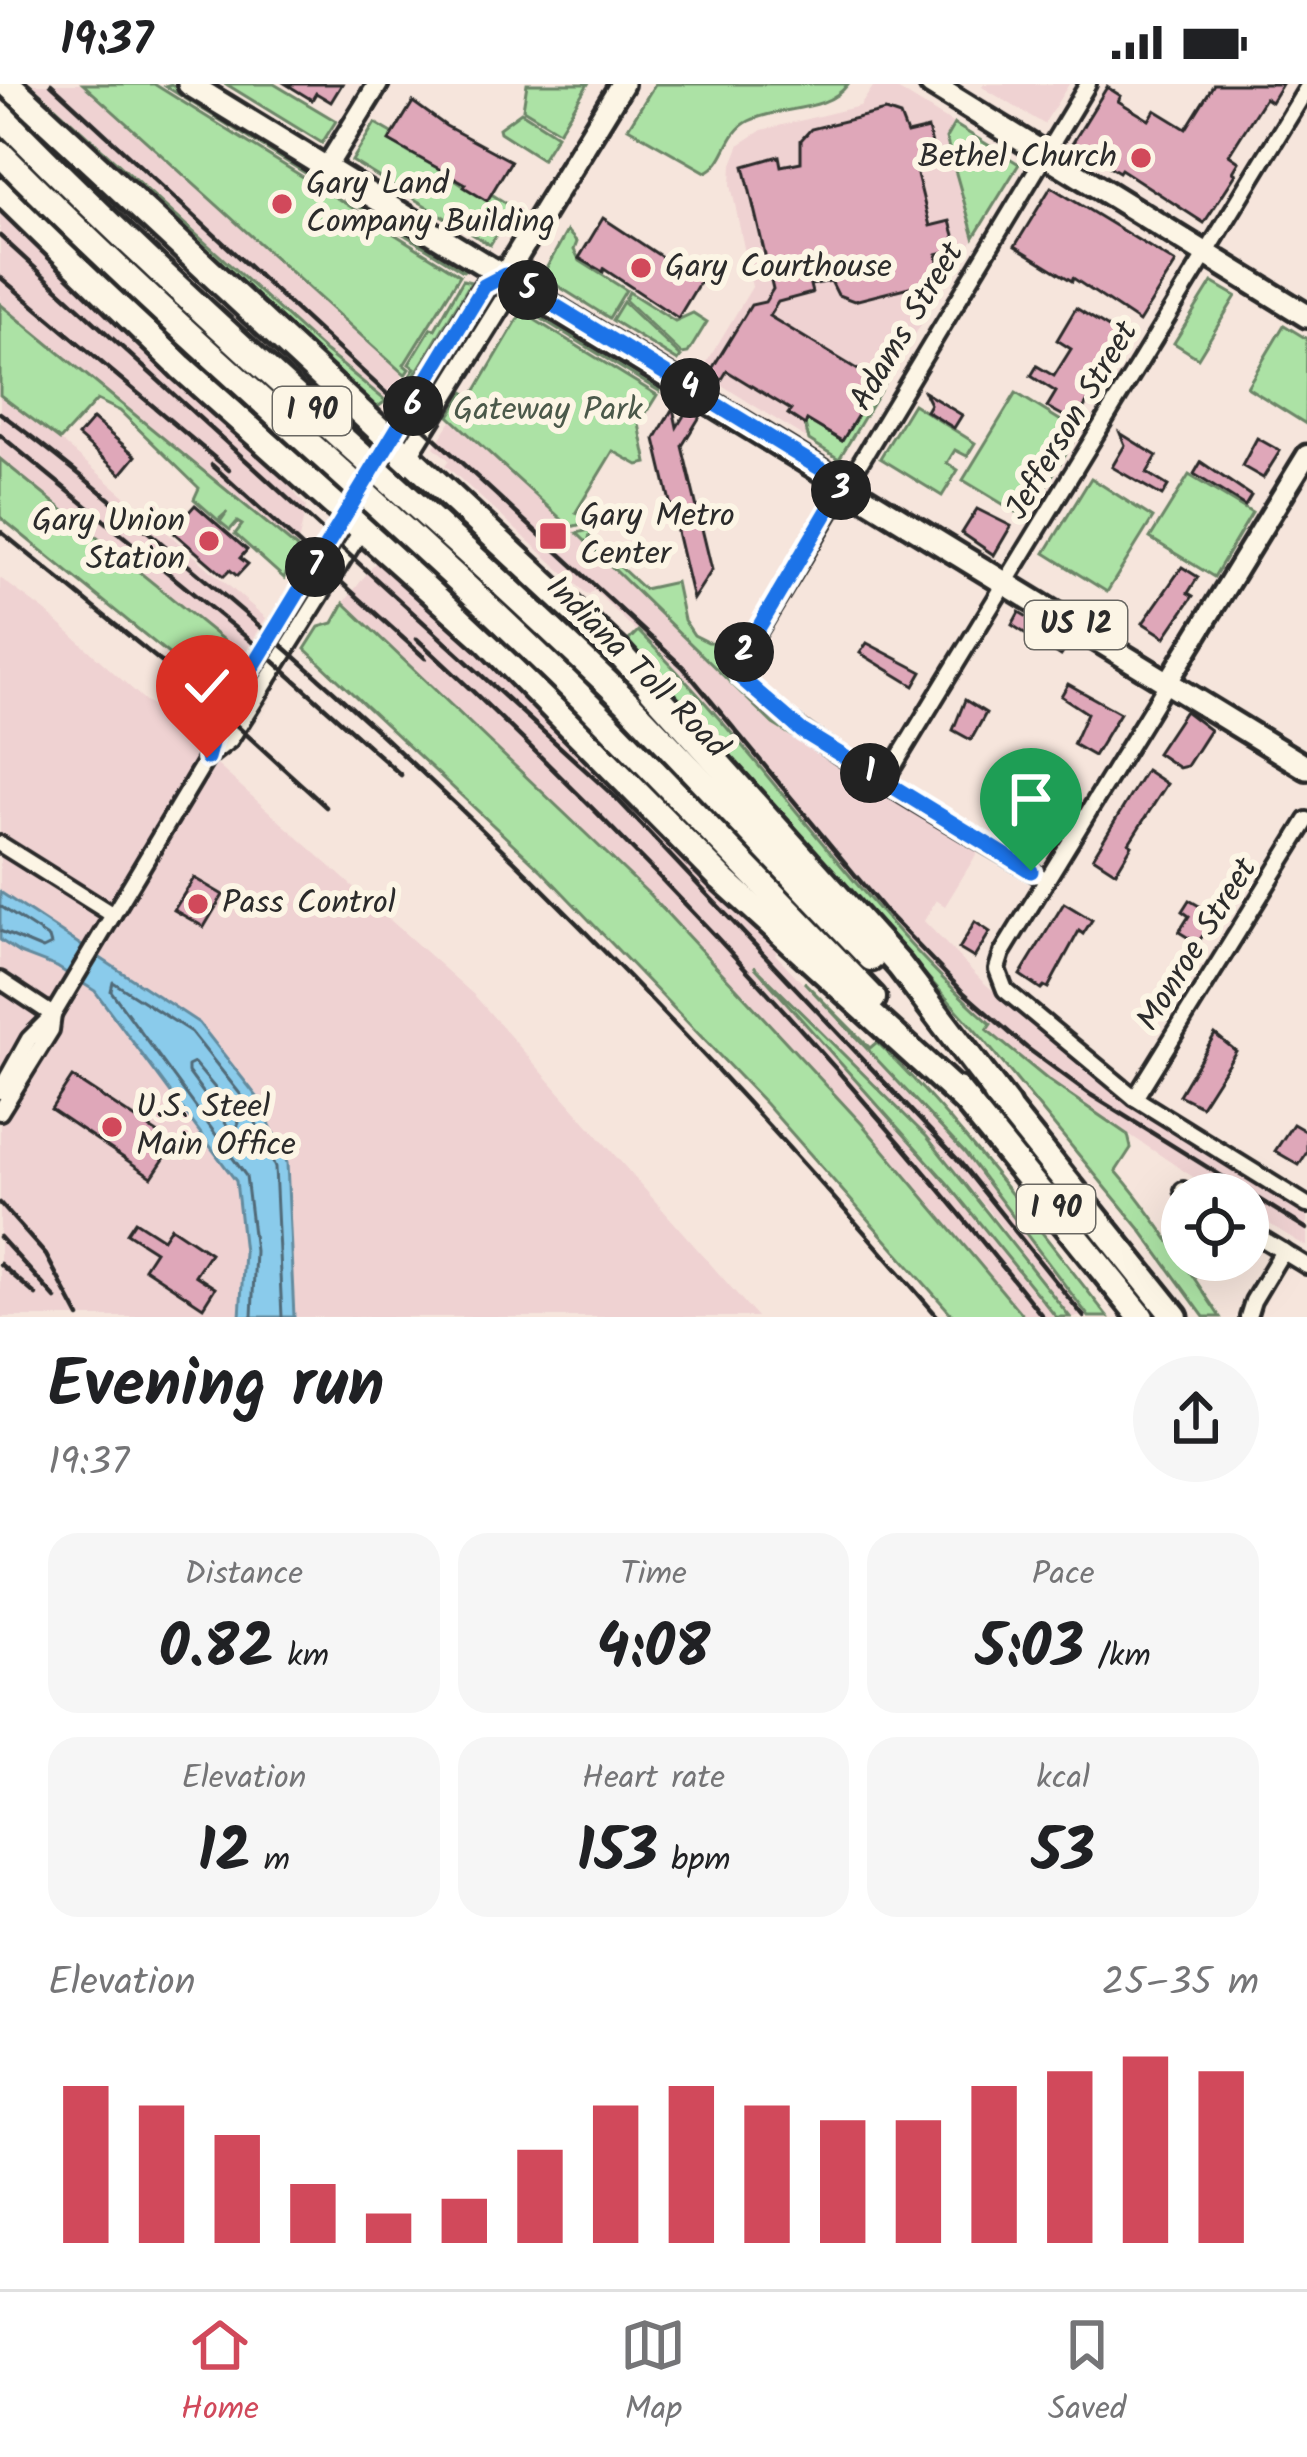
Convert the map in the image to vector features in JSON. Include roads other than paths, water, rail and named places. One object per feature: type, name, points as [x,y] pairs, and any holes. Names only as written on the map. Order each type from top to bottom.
[{"type":"highway","points":[[8,84],[617,650],[900,966],[1007,1106]]},
{"type":"highway","name":"Indiana Toll Road","points":[[0,115],[151,263],[478,559],[628,703],[901,988],[1007,1106],[1174,1317]]},
{"type":"highway","name":"Indiana Toll Road","points":[[0,153],[130,281],[475,594],[608,724],[878,1003],[968,1103],[1141,1317]]},
{"type":"highway","points":[[0,191],[181,368],[501,655],[721,878],[968,1103]]},
{"type":"main road","name":"US 12","points":[[189,84],[1307,768]]},
{"type":"main road","points":[[505,275],[622,84]]},
{"type":"main road","points":[[931,84],[1307,316]]},
{"type":"street","points":[[326,168],[378,84]]},
{"type":"street","name":"Adams Street","points":[[884,782],[783,719],[740,677],[739,661],[1088,84]]},
{"type":"street","name":"Jefferson Street","points":[[884,782],[1307,88]]},
{"type":"street","points":[[0,1091],[29,1039],[53,1015],[74,982],[207,758],[215,729],[505,299],[505,275]]},
{"type":"street","points":[[1307,455],[998,961],[1005,990],[1060,1039],[1135,1098],[1307,1205]]},
{"type":"street","points":[[884,782],[1046,880]]},
{"type":"street","name":"Monroe Street","points":[[1135,1098],[1307,820]]},
{"type":"street","points":[[0,844],[113,915]]},
{"type":"street","points":[[0,980],[53,1015]]},
{"type":"street","points":[[0,1112],[51,1030],[53,1015]]},
{"type":"street","points":[[1269,1243],[1307,1266]]},
{"type":"street","points":[[1248,1317],[1283,1252]]},
{"type":"water","points":[[0,892],[199,1023],[258,1098],[287,1163],[294,1317],[240,1317],[244,1252],[236,1181],[95,991],[0,940]]},
{"type":"railway","points":[[51,84],[683,667],[885,911],[964,993],[1091,1095],[1307,1229]]},
{"type":"railway","points":[[0,236],[616,798],[959,1161],[1084,1317]]},
{"type":"railway","points":[[0,277],[229,470]]},
{"type":"railway","points":[[0,413],[291,653],[486,833],[672,1022],[938,1317]]},
{"type":"railway","points":[[0,435],[251,641],[401,775]]},
{"type":"railway","points":[[212,465],[425,658]]},
{"type":"railway","points":[[0,531],[213,704],[326,807]]},
{"type":"railway","points":[[417,639],[583,799],[743,966],[897,1139],[1043,1317]]},
{"type":"railway","points":[[0,1203],[46,1255],[79,1317]]},
{"type":"railway","points":[[0,1237],[56,1299]]},
{"type":"railway","points":[[0,1264],[36,1295]]},
{"type":"place","name":"Bethel Church","points":[[1141,158]]},
{"type":"place","name":"Gary Land Company Building","points":[[282,204]]},
{"type":"place","name":"Gary Courthouse","points":[[641,268]]},
{"type":"place","name":"Gary Metro Center","points":[[553,536]]},
{"type":"place","name":"Gary Union Station","points":[[209,541]]},
{"type":"place","name":"Pass Control","points":[[198,904]]},
{"type":"place","name":"U.S. Steel Main Office","points":[[112,1127]]},
{"type":"park label","name":"Gateway Park","points":[[548,411]]}]
